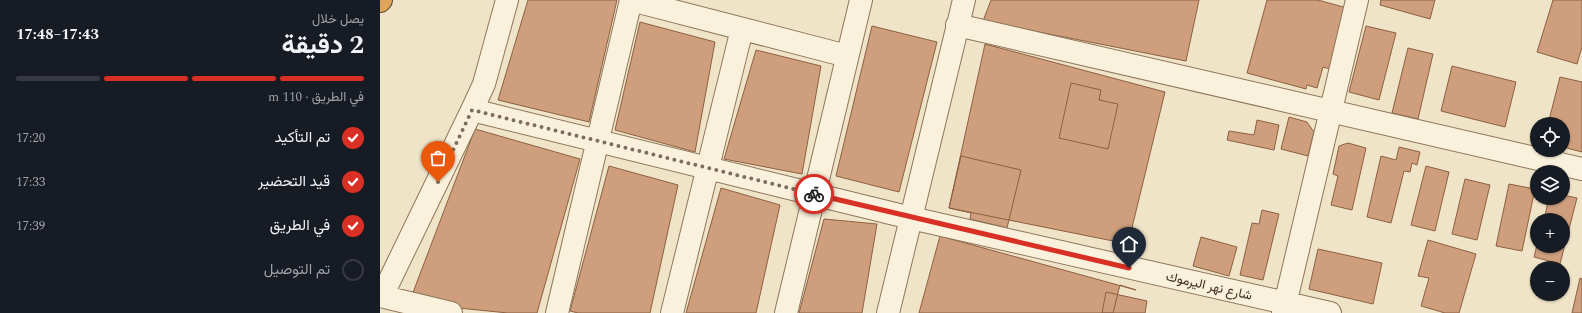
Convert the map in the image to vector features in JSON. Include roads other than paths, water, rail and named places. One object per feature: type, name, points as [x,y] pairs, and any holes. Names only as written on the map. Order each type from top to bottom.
[{"type":"street","points":[[451,313],[381,296],[484,84],[508,0]]},
{"type":"street","points":[[557,313],[631,0],[847,56]]},
{"type":"street","points":[[786,313],[861,0]]},
{"type":"street","points":[[888,313],[964,0]]},
{"type":"street","points":[[1284,308],[1357,0]]},
{"type":"street","points":[[958,25],[1582,169]]},
{"type":"street","points":[[672,313],[742,29]]},
{"type":"street","name":"شارع نهر اليرموك","points":[[472,110],[1284,308],[1330,313]]}]
